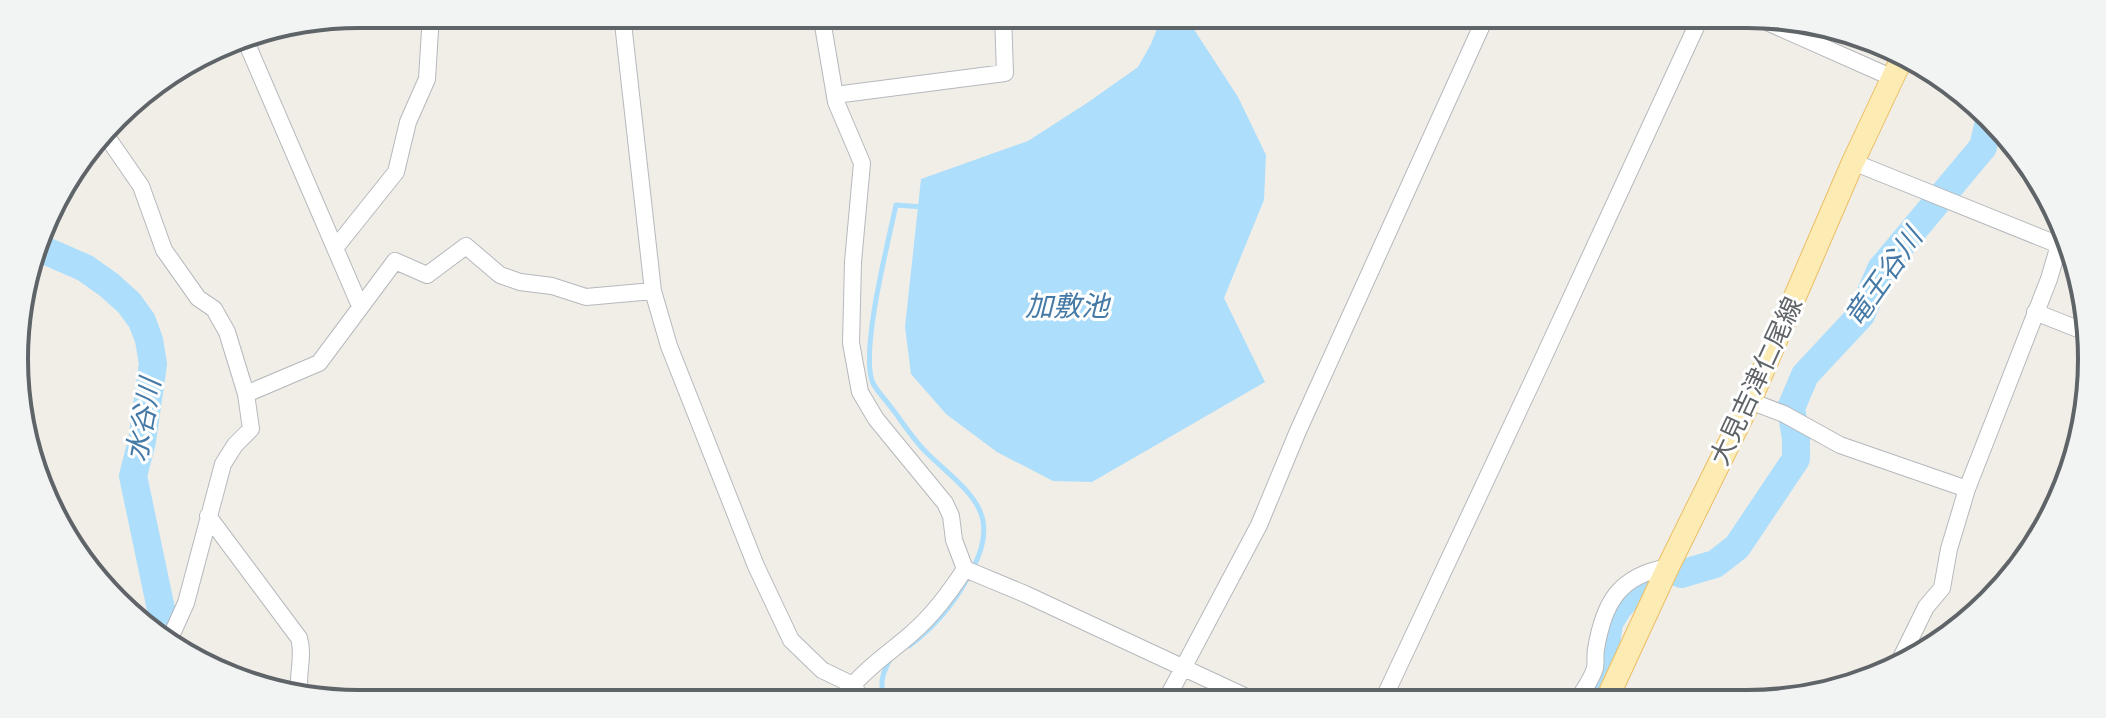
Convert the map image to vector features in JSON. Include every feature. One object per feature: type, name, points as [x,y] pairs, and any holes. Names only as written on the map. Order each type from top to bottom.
[{"type":"main road","name":"大見吉津仁尾線","points":[[1611,690],[1750,401],[1897,68]]},
{"type":"street","points":[[336,247],[396,172],[408,122],[427,79],[430,28]]},
{"type":"street","points":[[624,28],[653,291],[669,346],[756,566],[791,640],[822,670],[853,685],[856,690]]},
{"type":"street","points":[[823,28],[835,95],[862,163],[853,262],[851,343],[860,392],[876,419],[945,503],[965,569],[1232,690]]},
{"type":"street","points":[[835,95],[1005,73],[1004,28]]},
{"type":"street","points":[[1172,690],[1259,525],[1298,431],[1481,28]]},
{"type":"street","points":[[1388,690],[1696,28]]},
{"type":"street","points":[[1799,32],[1897,68]]},
{"type":"street","points":[[248,48],[360,306]]},
{"type":"street","points":[[110,141],[141,186],[164,250],[198,298],[214,309],[227,332],[246,394],[251,429],[235,445],[223,464],[186,603],[173,632]]},
{"type":"street","points":[[1853,162],[2057,244]]},
{"type":"street","points":[[246,394],[319,363],[395,261],[427,275],[466,246],[500,275],[520,282],[552,286],[586,297],[653,291]]},
{"type":"street","points":[[1905,650],[1926,607],[1942,588],[1949,549],[1967,489],[2058,247]]},
{"type":"street","points":[[2035,312],[2076,328]]},
{"type":"street","points":[[1750,401],[1784,414],[1840,445],[1967,489]]},
{"type":"street","points":[[208,516],[299,638],[303,651],[299,685]]},
{"type":"street","points":[[1583,690],[1594,670],[1606,607],[1613,596],[1648,570],[1668,567]]},
{"type":"street","points":[[853,685],[868,667],[911,634],[945,599],[965,569]]},
{"type":"water","name":"加敷池","points":[[1157,28],[1193,28],[1238,97],[1266,155],[1264,200],[1224,298],[1265,382],[1092,482],[1053,481],[997,452],[946,414],[911,374],[905,327],[921,179],[1028,141],[1138,67]]},
{"type":"waterway","name":"竜王谷川","points":[[1681,574],[1715,564],[1737,547],[1796,459],[1791,408],[1805,375],[1861,315],[1881,269],[1983,147],[1987,131]]},
{"type":"waterway","points":[[923,207],[896,205],[873,320],[870,344],[872,381],[923,449],[967,491],[976,504],[984,532],[981,550],[972,570]]},
{"type":"waterway","name":"水谷川","points":[[47,251],[85,268],[109,285],[129,303],[142,321],[149,340],[153,364],[142,441],[133,476],[165,627]]},
{"type":"waterway","points":[[909,646],[942,616],[967,579]]},
{"type":"waterway","name":"竜王谷川","points":[[1592,690],[1602,673],[1609,623],[1618,608],[1643,581]]},
{"type":"waterway","points":[[883,690],[882,680],[891,658]]}]
